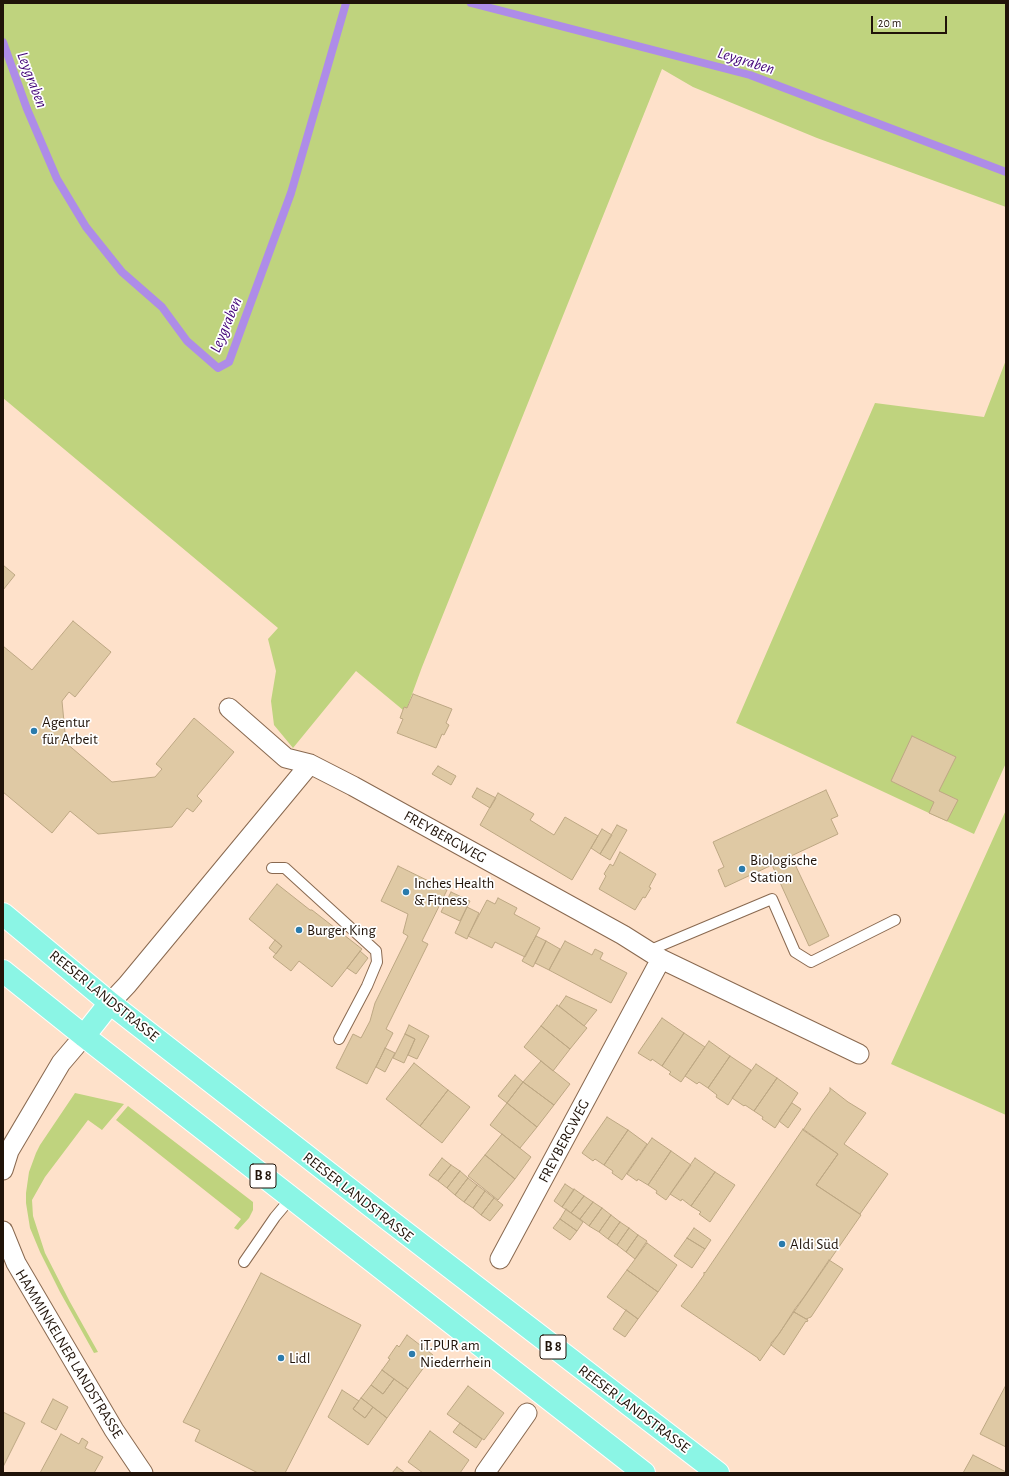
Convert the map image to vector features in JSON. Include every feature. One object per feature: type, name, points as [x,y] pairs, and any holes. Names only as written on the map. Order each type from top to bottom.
[{"type":"main road","name":"REESER LANDSTRASSE","points":[[3,914],[110,1003],[395,1225],[718,1473]]},
{"type":"main road","name":"B 8","points":[[3,971],[84,1036],[644,1473]]},
{"type":"main road","points":[[84,1036],[110,1003]]},
{"type":"street","name":"FREYBERGWEG","points":[[229,708],[286,758],[310,764],[623,935],[655,955],[859,1054]]},
{"type":"street","points":[[110,1003],[127,985],[310,764]]},
{"type":"street","name":"FREYBERGWEG","points":[[500,1259],[655,955]]},
{"type":"street","points":[[3,1170],[9,1151],[61,1064],[84,1036]]},
{"type":"street","name":"HAMMINKELNER LANDSTRASSE","points":[[3,1231],[16,1264],[114,1430],[143,1473]]},
{"type":"street","points":[[485,1473],[527,1413]]},
{"type":"lane","points":[[272,868],[285,868],[376,951],[377,962],[367,986],[339,1039]]},
{"type":"lane","points":[[655,955],[772,899],[795,952],[810,962],[895,920]]},
{"type":"lane","points":[[244,1262],[275,1217],[291,1198]]},
{"type":"green space","points":[[3,3],[1006,3],[1006,207],[817,138],[693,87],[662,69],[422,667],[407,708],[404,707],[403,710],[356,671],[293,748],[274,725],[271,701],[276,671],[268,639],[278,628],[3,398]]},
{"type":"green space","points":[[1006,360],[1006,763],[974,834],[736,723],[875,403],[984,417]]},
{"type":"green space","points":[[1006,810],[1006,1115],[891,1064]]},
{"type":"green space","points":[[75,1093],[124,1104],[102,1130],[88,1120],[45,1177],[32,1200],[33,1216],[45,1253],[98,1352],[94,1353],[60,1292],[40,1252],[30,1228],[26,1203],[29,1172],[36,1153]]},
{"type":"green space","points":[[128,1106],[253,1202],[253,1210],[249,1218],[238,1230],[234,1228],[241,1219],[116,1120]]},
{"type":"building","points":[[3,565],[15,575],[3,590]]},
{"type":"building","name":"Agentur für Arbeit","points":[[73,621],[111,652],[75,697],[69,692],[62,701],[66,743],[112,782],[155,777],[162,769],[156,764],[194,718],[234,752],[197,796],[202,801],[193,812],[187,808],[172,827],[98,834],[70,811],[52,833],[3,792],[3,646],[32,670]]},
{"type":"building","points":[[413,694],[452,709],[446,723],[449,725],[444,735],[442,734],[436,748],[397,733],[403,719],[400,718],[404,707],[407,708]]},
{"type":"building","points":[[912,736],[956,757],[939,791],[958,800],[947,821],[929,813],[934,802],[891,781]]},
{"type":"building","points":[[438,766],[456,776],[451,785],[432,774]]},
{"type":"building","points":[[477,788],[496,798],[490,808],[472,797]]},
{"type":"building","name":"Biologische Station","points":[[826,790],[838,816],[831,819],[838,834],[791,856],[829,936],[809,946],[772,865],[725,887],[718,870],[724,867],[713,842]]},
{"type":"building","points":[[498,793],[534,814],[530,820],[554,835],[565,817],[598,836],[572,880],[480,825]]},
{"type":"building","points":[[617,825],[627,830],[610,860],[600,854]]},
{"type":"building","points":[[602,829],[612,835],[600,854],[591,848]]},
{"type":"building","points":[[620,852],[656,874],[649,887],[651,888],[635,910],[599,889],[606,876],[604,874],[610,864],[613,866]]},
{"type":"building","points":[[398,866],[447,890],[422,941],[428,944],[386,1029],[393,1033],[367,1084],[336,1068],[353,1034],[361,1038],[370,1021],[375,1003],[408,936],[403,933],[408,914],[381,901]]},
{"type":"building","name":"Burger King","points":[[277,884],[362,949],[332,987],[299,961],[291,971],[273,957],[282,946],[249,919]]},
{"type":"building","points":[[451,892],[470,901],[460,921],[441,912]]},
{"type":"building","points":[[498,898],[517,908],[514,914],[540,928],[525,957],[495,942],[492,948],[468,936],[487,900],[495,904]]},
{"type":"building","points":[[467,907],[479,913],[467,939],[455,933]]},
{"type":"building","points":[[536,936],[546,941],[533,967],[522,961]]},
{"type":"building","points":[[275,940],[282,946],[276,954],[269,948]]},
{"type":"building","points":[[546,941],[560,949],[549,970],[535,963]]},
{"type":"building","points":[[565,941],[592,955],[595,949],[603,953],[600,959],[627,973],[611,1003],[549,970]]},
{"type":"building","points":[[360,951],[368,958],[356,974],[347,968]]},
{"type":"building","points":[[566,996],[597,1010],[584,1026],[559,1006]]},
{"type":"building","points":[[557,1005],[587,1028],[570,1049],[541,1026]]},
{"type":"building","points":[[662,1018],[684,1033],[662,1066],[652,1059],[651,1061],[638,1053]]},
{"type":"building","points":[[409,1025],[429,1036],[417,1059],[408,1055],[415,1039],[405,1034]]},
{"type":"building","points":[[541,1026],[570,1049],[553,1071],[524,1047]]},
{"type":"building","points":[[684,1033],[705,1047],[681,1082],[669,1074],[671,1072],[662,1066]]},
{"type":"building","points":[[405,1034],[415,1039],[404,1063],[393,1058]]},
{"type":"building","points":[[709,1041],[730,1056],[708,1088],[699,1082],[697,1084],[685,1076]]},
{"type":"building","points":[[385,1048],[395,1053],[385,1072],[376,1067]]},
{"type":"building","points":[[730,1056],[751,1070],[728,1105],[716,1097],[717,1095],[708,1088]]},
{"type":"building","points":[[541,1061],[570,1084],[554,1105],[523,1082]]},
{"type":"building","points":[[414,1063],[448,1090],[420,1126],[386,1099]]},
{"type":"building","points":[[756,1064],[777,1078],[754,1111],[732,1098]]},
{"type":"building","points":[[515,1075],[523,1082],[507,1103],[498,1096]]},
{"type":"building","points":[[777,1078],[798,1093],[775,1128],[754,1111]]},
{"type":"building","points":[[523,1082],[554,1105],[537,1127],[507,1103]]},
{"type":"building","points":[[830,1088],[848,1102],[866,1113],[844,1144],[888,1174],[860,1214],[816,1185],[838,1154],[803,1130],[830,1091]]},
{"type":"building","points":[[448,1090],[470,1107],[442,1143],[420,1126]]},
{"type":"building","points":[[507,1103],[537,1127],[520,1148],[490,1125]]},
{"type":"building","points":[[792,1103],[801,1109],[788,1128],[779,1121]]},
{"type":"building","points":[[607,1117],[628,1130],[604,1165],[595,1159],[593,1161],[582,1153]]},
{"type":"building","name":"Aldi Süd","points":[[803,1129],[838,1154],[816,1185],[861,1215],[760,1361],[758,1358],[681,1306],[704,1275],[704,1272],[705,1273]]},
{"type":"building","points":[[628,1130],[647,1144],[622,1180],[604,1165]]},
{"type":"building","points":[[502,1134],[531,1157],[515,1179],[485,1155]]},
{"type":"building","points":[[652,1138],[671,1151],[648,1185],[638,1179],[637,1181],[627,1174]]},
{"type":"building","points":[[671,1151],[691,1165],[666,1200],[648,1185]]},
{"type":"building","points":[[485,1155],[515,1179],[498,1200],[468,1176]]},
{"type":"building","points":[[442,1158],[451,1165],[438,1181],[429,1175]]},
{"type":"building","points":[[695,1158],[715,1172],[691,1206],[682,1199],[681,1201],[670,1194]]},
{"type":"building","points":[[451,1165],[460,1171],[447,1188],[438,1181]]},
{"type":"building","points":[[460,1171],[468,1178],[455,1195],[447,1188]]},
{"type":"building","points":[[715,1172],[735,1185],[710,1222],[699,1214],[701,1212],[691,1206]]},
{"type":"building","points":[[468,1178],[477,1185],[464,1202],[455,1195]]},
{"type":"building","points":[[565,1184],[574,1190],[562,1207],[554,1201]]},
{"type":"building","points":[[477,1185],[485,1191],[473,1208],[464,1202]]},
{"type":"building","points":[[574,1189],[584,1196],[571,1213],[562,1207]]},
{"type":"building","points":[[485,1191],[494,1198],[481,1215],[473,1208]]},
{"type":"building","points":[[584,1196],[593,1202],[580,1219],[571,1213]]},
{"type":"building","points":[[494,1198],[503,1205],[490,1221],[481,1215]]},
{"type":"building","points":[[593,1202],[602,1208],[589,1226],[580,1219]]},
{"type":"building","points":[[602,1208],[611,1215],[599,1232],[589,1226]]},
{"type":"building","points":[[566,1209],[583,1222],[577,1231],[560,1219]]},
{"type":"building","points":[[611,1215],[620,1222],[608,1239],[599,1232]]},
{"type":"building","points":[[560,1219],[577,1231],[570,1240],[553,1228]]},
{"type":"building","points":[[620,1222],[629,1228],[617,1245],[608,1239]]},
{"type":"building","points":[[629,1228],[638,1235],[626,1252],[617,1245]]},
{"type":"building","points":[[694,1228],[711,1240],[705,1249],[687,1238]]},
{"type":"building","points":[[638,1235],[647,1241],[635,1259],[626,1252]]},
{"type":"building","points":[[687,1238],[705,1249],[692,1268],[674,1256]]},
{"type":"building","points":[[647,1243],[677,1265],[658,1292],[627,1270]]},
{"type":"building","points":[[829,1260],[843,1269],[811,1317],[806,1319],[794,1312],[794,1310]]},
{"type":"building","points":[[627,1270],[658,1292],[638,1319],[607,1297]]},
{"type":"building","name":"Lidl","points":[[261,1273],[361,1325],[285,1473],[258,1473],[195,1441],[200,1430],[183,1422]]},
{"type":"building","points":[[626,1310],[638,1319],[625,1337],[613,1329]]},
{"type":"building","points":[[793,1312],[808,1320],[784,1355],[771,1345],[771,1343],[779,1334]]},
{"type":"building","points":[[407,1335],[433,1355],[408,1389],[382,1370],[390,1359],[388,1358],[397,1345],[399,1347]]},
{"type":"building","points":[[382,1370],[394,1379],[383,1394],[371,1385]]},
{"type":"building","points":[[394,1379],[408,1389],[387,1418],[361,1398],[371,1385],[383,1394]]},
{"type":"building","points":[[1006,1385],[1006,1447],[980,1434]]},
{"type":"building","points":[[468,1386],[504,1413],[484,1440],[447,1414]]},
{"type":"building","points":[[342,1390],[359,1401],[353,1409],[365,1418],[373,1407],[387,1418],[368,1445],[328,1417]]},
{"type":"building","points":[[361,1398],[373,1407],[365,1418],[353,1409]]},
{"type":"building","points":[[53,1399],[68,1407],[56,1430],[41,1422]]},
{"type":"building","points":[[3,1412],[25,1423],[3,1467]]},
{"type":"building","points":[[460,1423],[482,1439],[476,1448],[453,1432]]},
{"type":"building","points":[[430,1431],[469,1460],[460,1473],[423,1473],[408,1462]]},
{"type":"building","points":[[61,1434],[79,1444],[82,1438],[88,1442],[85,1448],[103,1457],[94,1473],[40,1473]]},
{"type":"building","points":[[973,1455],[1006,1472],[1006,1473],[963,1473]]},
{"type":"building","points":[[397,1467],[405,1473],[392,1473]]},
{"type":"waterway","name":"Leygraben","points":[[3,42],[27,109],[57,179],[86,227],[122,272],[162,307],[187,341],[218,368],[229,362],[291,193],[346,3]]},
{"type":"waterway","name":"Leygraben","points":[[471,3],[750,75],[1006,172]]},
{"type":"place","name":"Agentur für Arbeit","points":[[34,731]]},
{"type":"place","name":"Biologische Station","points":[[742,869]]},
{"type":"place","name":"Inches Health & Fitness","points":[[406,892]]},
{"type":"place","name":"Burger King","points":[[299,930]]},
{"type":"place","name":"Aldi Süd","points":[[782,1244]]},
{"type":"place","name":"iT.PUR am Niederrhein","points":[[412,1354]]},
{"type":"place","name":"Lidl","points":[[281,1358]]}]
